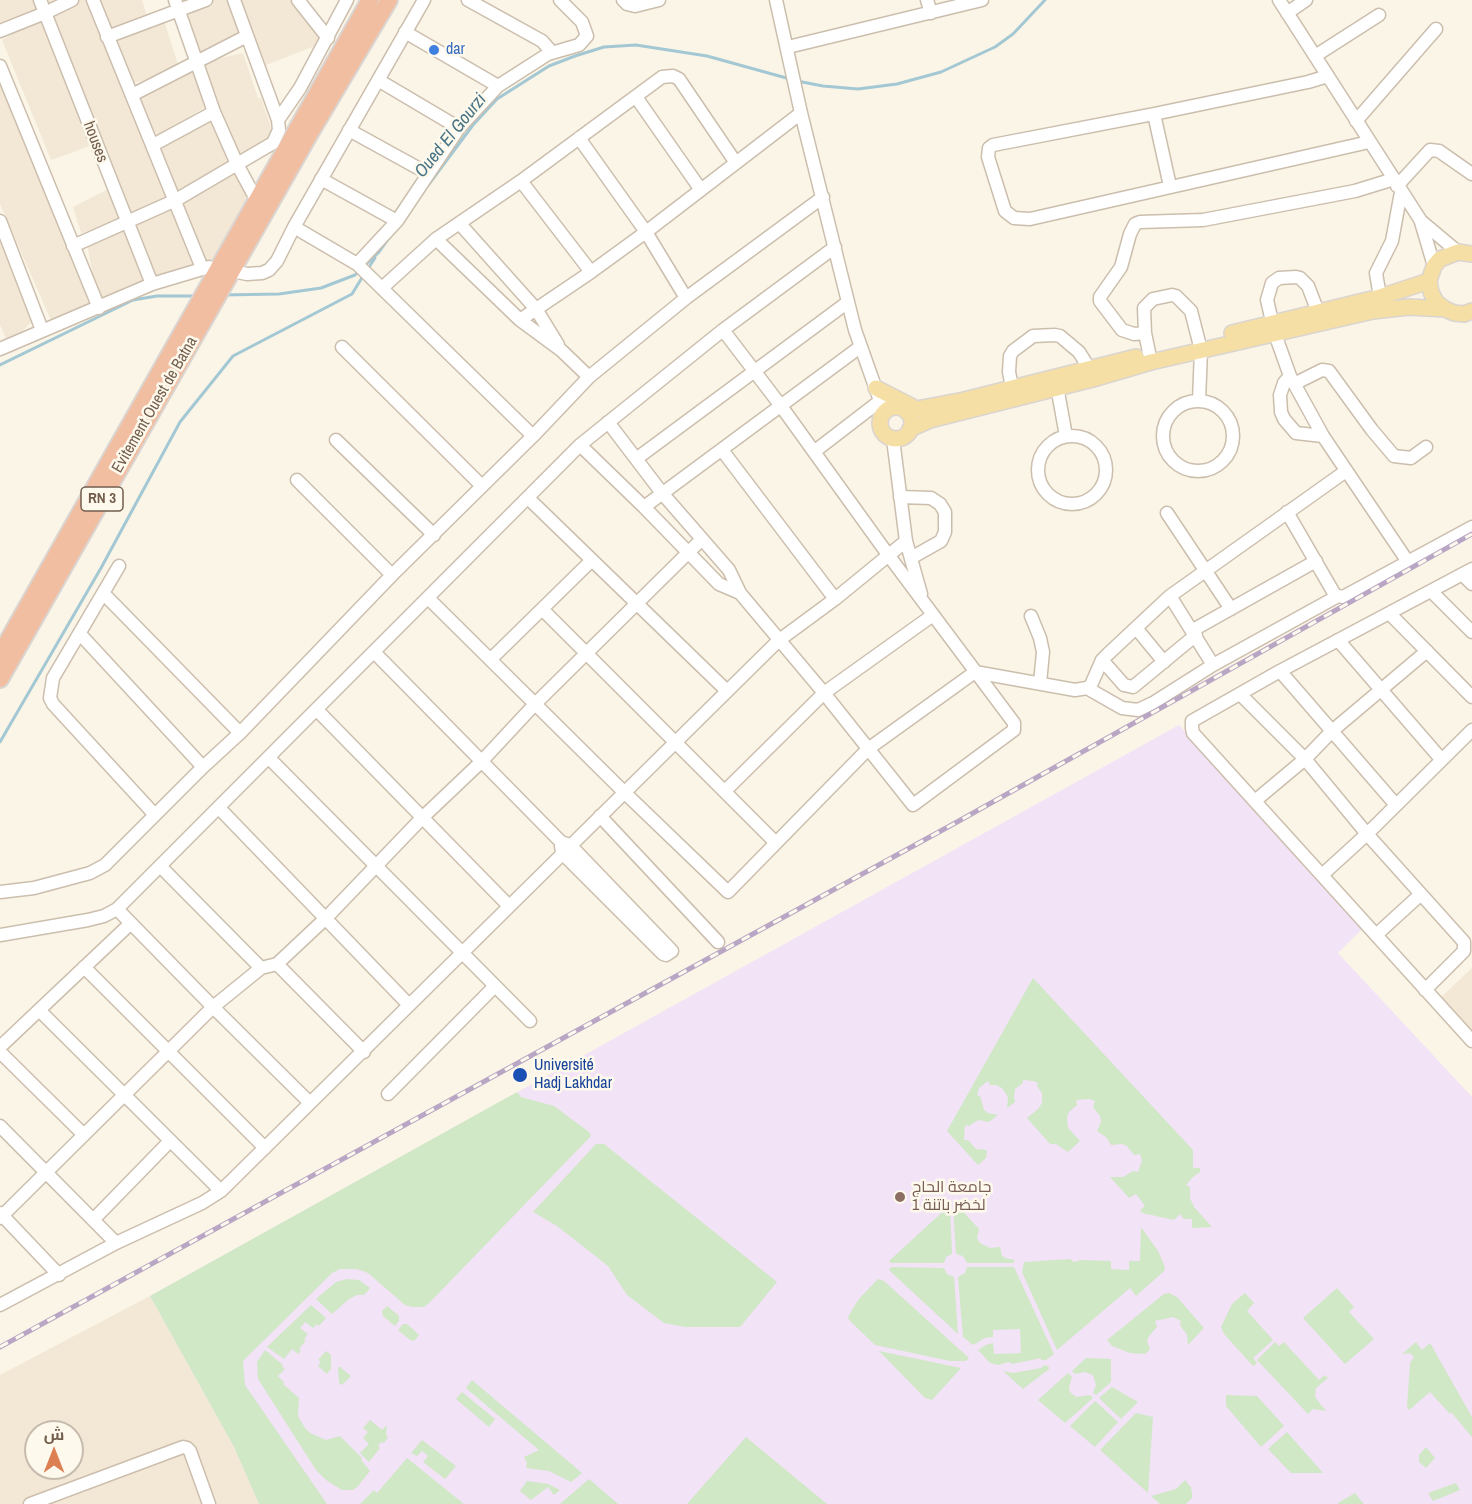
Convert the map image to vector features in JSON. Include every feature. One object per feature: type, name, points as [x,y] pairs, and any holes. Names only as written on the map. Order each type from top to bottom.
[{"type":"highway","name":"RN 3","points":[[198,317],[257,201],[286,137],[370,0]]},
{"type":"highway","name":"RN 3","points":[[218,274],[389,0]]},
{"type":"highway","name":"Evitement Ouest de Batna","points":[[0,656],[198,317]]},
{"type":"highway","name":"Evitement Ouest de Batna","points":[[0,679],[198,317]]},
{"type":"main road","points":[[1444,309],[1436,302],[1431,292],[1429,281],[1434,266],[1440,259],[1466,250]]},
{"type":"main road","points":[[1273,329],[1318,312],[1380,297],[1429,281]]},
{"type":"main road","points":[[910,429],[930,420],[1056,382],[1273,329],[1385,309],[1409,307],[1444,309],[1454,313],[1469,314]]},
{"type":"main road","points":[[880,400],[912,410],[1012,387],[1056,382],[1089,368],[1150,358]]},
{"type":"main road","points":[[880,400],[912,410]]},
{"type":"main road","points":[[880,400],[881,431],[888,438],[905,436],[910,429],[912,410]]},
{"type":"street","name":"houses","points":[[39,0],[152,284]]},
{"type":"street","points":[[0,31],[72,0]]},
{"type":"street","points":[[93,0],[176,200],[218,274]]},
{"type":"street","points":[[107,37],[177,5],[206,0]]},
{"type":"street","points":[[73,246],[176,200],[273,142],[286,137],[234,0]]},
{"type":"street","points":[[298,0],[328,38]]},
{"type":"street","points":[[278,120],[300,88],[347,0]]},
{"type":"street","points":[[0,349],[152,284],[218,274],[255,275],[269,270],[277,261],[423,0]]},
{"type":"street","points":[[468,0],[542,41],[549,49],[548,54]]},
{"type":"street","points":[[359,266],[397,220],[459,128],[498,86],[548,54],[579,45],[585,40],[587,33],[582,22],[569,5],[561,0]]},
{"type":"street","points":[[623,0],[635,6],[659,0]]},
{"type":"street","points":[[776,0],[801,113],[848,302],[860,347],[880,400],[814,451]]},
{"type":"street","points":[[927,0],[931,13]]},
{"type":"street","points":[[788,48],[982,0]]},
{"type":"street","points":[[1279,0],[1421,221],[1434,266]]},
{"type":"street","points":[[1287,13],[1306,0]]},
{"type":"street","points":[[177,5],[214,112],[237,164],[257,201]]},
{"type":"street","points":[[1315,56],[1379,15]]},
{"type":"street","points":[[1356,121],[1436,29]]},
{"type":"street","points":[[405,32],[498,86]]},
{"type":"street","points":[[132,95],[247,36]]},
{"type":"street","points":[[0,66],[99,308]]},
{"type":"street","points":[[378,284],[436,239],[521,181],[662,77],[673,76],[679,79],[736,164]]},
{"type":"street","points":[[1328,76],[1154,114],[993,145],[988,148],[988,157],[1005,211],[1014,218],[1030,219],[1369,142]]},
{"type":"street","points":[[378,80],[459,128]]},
{"type":"street","points":[[636,97],[701,190]]},
{"type":"street","points":[[153,145],[214,112]]},
{"type":"street","points":[[520,320],[646,232],[801,113]]},
{"type":"street","points":[[1154,114],[1170,186]]},
{"type":"street","points":[[349,130],[427,173]]},
{"type":"street","points":[[579,138],[646,232],[686,298]]},
{"type":"street","points":[[1380,297],[1376,273],[1392,241],[1397,185],[1430,150],[1439,151],[1472,174]]},
{"type":"street","points":[[321,179],[397,220]]},
{"type":"street","points":[[521,181],[591,272]]},
{"type":"street","points":[[1145,333],[1134,334],[1122,330],[1100,301],[1100,297],[1115,279],[1121,267],[1135,224],[1203,220],[1355,190],[1397,185]]},
{"type":"street","points":[[0,892],[34,888],[90,873],[105,865],[240,732],[589,377],[686,298],[823,197]]},
{"type":"street","points":[[0,221],[42,330]]},
{"type":"street","points":[[1421,221],[1466,250]]},
{"type":"street","points":[[460,224],[536,309],[562,351]]},
{"type":"street","points":[[294,227],[359,266],[533,436]]},
{"type":"street","points":[[436,239],[520,320],[562,351],[589,377]]},
{"type":"street","points":[[0,936],[88,920],[104,916],[117,909],[580,445],[723,330],[835,247]]},
{"type":"street","points":[[1318,312],[1305,281],[1296,276],[1280,278],[1272,283],[1267,294],[1273,329],[1292,380],[1323,436],[1408,562]]},
{"type":"street","points":[[1150,358],[1143,313],[1148,302],[1172,295],[1181,299],[1191,311],[1200,346],[1199,401]]},
{"type":"street","points":[[636,459],[848,302]]},
{"type":"street","points":[[608,422],[662,493],[729,570],[740,593],[778,641],[824,693],[913,805],[1014,730],[1014,723],[723,330]]},
{"type":"street","points":[[1012,387],[1009,372],[1012,351],[1033,336],[1055,334],[1060,336],[1079,352],[1089,368]]},
{"type":"street","points":[[342,346],[483,486]]},
{"type":"street","points":[[644,507],[860,347]]},
{"type":"street","points":[[1323,436],[1296,433],[1281,412],[1280,394],[1284,383],[1322,370],[1329,371],[1394,456],[1411,458],[1426,447]]},
{"type":"street","points":[[1056,382],[1066,436]]},
{"type":"street","points":[[1199,401],[1213,405],[1225,413],[1232,426],[1233,441],[1224,461],[1212,469],[1197,472],[1176,465],[1167,453],[1162,439],[1164,425],[1172,412],[1184,404],[1199,401]]},
{"type":"street","points":[[1066,436],[1080,436],[1093,442],[1102,453],[1106,467],[1104,481],[1097,493],[1078,503],[1064,503],[1051,497],[1042,486],[1038,472],[1040,458],[1047,446],[1066,436]]},
{"type":"street","points":[[893,439],[906,542],[922,600]]},
{"type":"street","points":[[336,440],[434,535]]},
{"type":"street","points":[[580,445],[719,584],[740,593]]},
{"type":"street","points":[[722,450],[835,599]]},
{"type":"street","points":[[428,598],[728,892],[868,749],[975,672],[1075,690],[1087,688],[1102,660],[1170,596],[1346,471]]},
{"type":"street","points":[[297,480],[392,575]]},
{"type":"street","points":[[900,497],[931,498],[940,504],[945,512],[945,532],[940,541],[911,558]]},
{"type":"street","points":[[528,498],[727,691]]},
{"type":"street","points":[[1287,512],[1335,595],[1343,597],[1472,527]]},
{"type":"street","points":[[1167,513],[1231,609]]},
{"type":"street","points":[[59,1275],[1,1216],[213,1007],[261,968],[278,964],[327,918],[422,818],[481,762],[535,704],[702,539]]},
{"type":"street","points":[[3,1299],[59,1275],[116,1243],[202,1203],[221,1191],[364,1052],[509,906],[564,847],[600,816],[778,641],[906,542]]},
{"type":"street","points":[[490,659],[592,560]]},
{"type":"street","points":[[1102,660],[1125,685],[1132,687],[1164,662],[1195,633],[1231,609],[1316,561]]},
{"type":"street","points":[[119,566],[53,678],[50,698],[154,815]]},
{"type":"street","points":[[1469,576],[1338,639],[1192,721],[1192,728],[1193,733],[1472,1041]]},
{"type":"street","points":[[1432,592],[1472,632]]},
{"type":"street","points":[[104,594],[240,732]]},
{"type":"street","points":[[1170,596],[1213,665]]},
{"type":"street","points":[[1087,688],[1122,708],[1138,710],[1213,665],[1338,596]]},
{"type":"street","points":[[542,609],[776,843]]},
{"type":"street","points":[[1390,614],[1472,697]]},
{"type":"street","points":[[725,791],[824,693],[933,615]]},
{"type":"street","points":[[1032,616],[1043,652],[1040,683]]},
{"type":"street","points":[[1136,628],[1164,662]]},
{"type":"street","points":[[80,634],[203,767]]},
{"type":"street","points":[[1338,639],[1441,759]]},
{"type":"street","points":[[1256,800],[1305,759],[1332,731],[1427,651]]},
{"type":"street","points":[[374,652],[564,847],[663,954],[666,955],[672,951],[564,847]]},
{"type":"street","points":[[1281,671],[1396,805]]},
{"type":"street","points":[[1241,695],[1305,759],[1367,834],[1464,942],[1465,948],[1425,990]]},
{"type":"street","points":[[317,710],[509,906]]},
{"type":"street","points":[[1322,875],[1367,834],[1441,759],[1470,736]]},
{"type":"street","points":[[269,758],[530,1021]]},
{"type":"street","points":[[219,808],[409,1005]]},
{"type":"street","points":[[600,816],[718,942]]},
{"type":"street","points":[[161,867],[261,968]]},
{"type":"street","points":[[1376,935],[1421,894]]},
{"type":"street","points":[[117,909],[310,1103]]},
{"type":"street","points":[[0,1047],[130,924]]},
{"type":"street","points":[[278,964],[364,1052]]},
{"type":"street","points":[[84,967],[265,1148]]},
{"type":"street","points":[[388,1094],[495,986]]},
{"type":"street","points":[[39,1010],[221,1191]]},
{"type":"street","points":[[0,1052],[84,1135]]},
{"type":"street","points":[[0,1126],[116,1243]]},
{"type":"street","points":[[93,1220],[170,1140]]},
{"type":"street","points":[[30,1504],[183,1447],[190,1450],[209,1504]]},
{"type":"shaded area","points":[[0,0],[33,0],[39,16],[0,31]]},
{"type":"shaded area","points":[[41,0],[142,0],[149,24],[109,36],[165,23],[179,68],[188,64],[208,101],[198,63],[243,53],[277,146],[229,158],[209,105],[157,135],[137,104],[156,152],[213,118],[229,167],[237,164],[255,198],[219,265],[202,268],[53,325],[0,204],[0,66],[98,303],[87,244],[121,220],[81,233],[73,207],[112,187],[51,32],[90,146],[51,160],[2,40],[45,14]],"holes":[[[117,54],[133,83],[166,75],[133,94]]]},
{"type":"shaded area","points":[[209,0],[229,0],[244,44],[196,55],[183,6]]},
{"type":"shaded area","points":[[239,0],[297,0],[325,42],[266,65]]},
{"type":"shaded area","points":[[0,221],[37,316],[9,345],[0,325]]},
{"type":"shaded area","name":"جامعة الحاج لخضر باتنة 1","points":[[1179,725],[1363,928],[1338,953],[1472,1097],[1472,1504],[259,1504],[234,1447],[150,1296]]},
{"type":"shaded area","points":[[1472,968],[1472,1038],[1439,999]]},
{"type":"shaded area","points":[[150,1296],[234,1447],[259,1504],[0,1504],[0,1375]]},
{"type":"green space","points":[[1033,978],[1193,1150],[1193,1168],[1200,1168],[1200,1172],[1186,1185],[1190,1187],[1190,1198],[1194,1207],[1212,1227],[1192,1228],[1192,1219],[1184,1219],[1180,1214],[1174,1220],[1142,1213],[1140,1210],[1145,1206],[1136,1194],[1129,1198],[1110,1177],[1123,1177],[1133,1171],[1138,1172],[1142,1160],[1140,1154],[1134,1155],[1127,1146],[1122,1144],[1111,1145],[1107,1138],[1097,1131],[1101,1122],[1100,1116],[1093,1107],[1095,1101],[1076,1100],[1077,1105],[1069,1112],[1068,1128],[1080,1141],[1068,1152],[1056,1144],[1050,1144],[1027,1118],[1042,1103],[1042,1093],[1037,1086],[1038,1083],[1033,1081],[1023,1080],[1023,1083],[1015,1089],[1015,1102],[1007,1108],[1008,1097],[1002,1088],[990,1085],[988,1081],[979,1088],[977,1095],[980,1096],[984,1110],[998,1115],[989,1122],[978,1120],[969,1126],[965,1125],[964,1140],[968,1140],[976,1149],[987,1150],[986,1158],[978,1165],[947,1131]]},
{"type":"green space","points":[[517,1092],[521,1097],[554,1106],[589,1132],[591,1136],[430,1302],[424,1307],[405,1305],[368,1273],[357,1269],[340,1269],[332,1273],[243,1361],[245,1385],[327,1504],[259,1504],[234,1447],[150,1296]]},
{"type":"green space","points":[[596,1144],[604,1144],[777,1282],[740,1327],[685,1327],[664,1323],[627,1295],[608,1266],[557,1226],[533,1212]]},
{"type":"green space","points":[[956,1204],[979,1229],[977,1238],[980,1243],[990,1248],[1000,1247],[1002,1256],[1015,1260],[1013,1263],[967,1263],[963,1256],[956,1254],[953,1206]]},
{"type":"green space","points":[[950,1205],[952,1254],[946,1257],[944,1263],[891,1263],[889,1261]]},
{"type":"green space","points":[[1141,1227],[1158,1251],[1165,1267],[1164,1271],[1136,1296],[1130,1288],[1057,1350],[1022,1272],[1024,1262],[1070,1259],[1074,1262],[1081,1260],[1111,1261],[1111,1269],[1129,1270],[1129,1261],[1140,1261]]},
{"type":"green space","points":[[892,1267],[944,1268],[947,1274],[954,1277],[958,1334],[891,1272],[889,1269]]},
{"type":"green space","points":[[967,1267],[1014,1267],[1054,1354],[1046,1360],[1041,1360],[1041,1358],[998,1365],[990,1363],[978,1350],[993,1343],[994,1354],[1021,1353],[1020,1329],[993,1330],[993,1337],[985,1338],[973,1345],[963,1337],[958,1277],[965,1273]]},
{"type":"green space","points":[[347,1279],[359,1280],[370,1288],[364,1295],[357,1295],[349,1299],[332,1314],[316,1299],[336,1282]]},
{"type":"green space","points":[[878,1279],[884,1281],[969,1358],[966,1361],[950,1361],[875,1345],[848,1317],[858,1300]]},
{"type":"green space","points":[[1337,1288],[1354,1307],[1349,1312],[1374,1339],[1345,1364],[1303,1318]]},
{"type":"green space","points":[[1169,1293],[1177,1297],[1204,1328],[1188,1345],[1187,1335],[1180,1325],[1181,1321],[1173,1317],[1155,1321],[1157,1327],[1149,1336],[1147,1341],[1150,1349],[1145,1354],[1130,1353],[1112,1346],[1107,1340],[1164,1294]]},
{"type":"green space","points":[[1245,1293],[1254,1303],[1247,1311],[1273,1340],[1253,1358],[1257,1363],[1253,1366],[1224,1334],[1221,1327],[1232,1304]]},
{"type":"green space","points":[[311,1305],[326,1318],[319,1326],[317,1324],[313,1328],[305,1322],[300,1328],[308,1334],[298,1354],[292,1349],[284,1359],[267,1347]]},
{"type":"green space","points":[[387,1306],[399,1316],[399,1321],[395,1326],[383,1316],[382,1311]]},
{"type":"green space","points":[[403,1324],[407,1324],[419,1335],[414,1341],[398,1330]]},
{"type":"green space","points":[[1275,1342],[1279,1346],[1284,1342],[1319,1380],[1325,1375],[1328,1378],[1316,1388],[1315,1397],[1326,1411],[1313,1409],[1308,1414],[1257,1360]]},
{"type":"green space","points":[[1416,1342],[1422,1350],[1430,1343],[1472,1417],[1472,1437],[1430,1392],[1409,1410],[1407,1407],[1410,1363],[1414,1357],[1410,1353],[1402,1354]]},
{"type":"green space","points":[[265,1350],[283,1365],[285,1369],[278,1376],[284,1382],[283,1384],[299,1398],[298,1416],[305,1428],[310,1433],[326,1440],[340,1436],[362,1458],[361,1460],[370,1471],[353,1490],[342,1490],[326,1480],[316,1470],[258,1379],[257,1362]]},
{"type":"green space","points":[[326,1351],[331,1355],[331,1369],[327,1374],[318,1366],[321,1362],[318,1360]]},
{"type":"green space","points":[[879,1351],[961,1368],[932,1400],[925,1398]]},
{"type":"green space","points":[[1086,1358],[1111,1359],[1111,1382],[1096,1395],[1093,1393],[1096,1385],[1093,1375],[1084,1372],[1075,1374],[1072,1371]]},
{"type":"green space","points":[[1045,1365],[1049,1369],[1023,1389],[1003,1371],[1013,1373],[1041,1368]]},
{"type":"green space","points":[[338,1367],[351,1376],[342,1385],[339,1383]]},
{"type":"green space","points":[[1068,1373],[1072,1377],[1070,1392],[1076,1397],[1090,1395],[1093,1398],[1065,1423],[1038,1400]]},
{"type":"green space","points":[[472,1380],[582,1473],[571,1482],[549,1471],[526,1468],[527,1463],[524,1457],[539,1450],[466,1388]]},
{"type":"green space","points":[[1112,1387],[1138,1402],[1121,1419],[1099,1398]]},
{"type":"green space","points":[[462,1392],[495,1419],[489,1427],[456,1399]]},
{"type":"green space","points":[[1226,1395],[1257,1396],[1284,1426],[1261,1447],[1226,1406]]},
{"type":"green space","points":[[1095,1401],[1118,1422],[1095,1447],[1070,1426]]},
{"type":"green space","points":[[1136,1413],[1153,1417],[1148,1493],[1100,1450]]},
{"type":"green space","points":[[370,1420],[382,1430],[387,1425],[386,1435],[388,1437],[384,1443],[381,1442],[378,1446],[380,1448],[369,1462],[360,1453],[369,1444],[363,1438],[368,1432],[363,1428]]},
{"type":"green space","points":[[1287,1432],[1323,1473],[1291,1473],[1268,1449]]},
{"type":"green space","points":[[746,1437],[827,1504],[687,1504]]},
{"type":"green space","points":[[422,1440],[456,1466],[445,1479],[423,1462],[428,1456],[422,1451],[417,1456],[411,1453]]},
{"type":"green space","points":[[1426,1447],[1435,1458],[1426,1468],[1419,1462],[1419,1455]]},
{"type":"green space","points":[[407,1458],[464,1504],[360,1504],[374,1490],[377,1493]]},
{"type":"green space","points":[[589,1479],[618,1504],[560,1504]]},
{"type":"green space","points":[[1185,1480],[1191,1487],[1192,1493],[1192,1498],[1186,1504],[1160,1504],[1151,1496],[1176,1489]]},
{"type":"green space","points":[[527,1481],[548,1484],[560,1490],[554,1495],[548,1487],[531,1500],[520,1491]]},
{"type":"green space","points":[[1456,1483],[1460,1490],[1433,1501],[1428,1493]]},
{"type":"green space","points":[[1355,1493],[1364,1504],[1338,1504],[1338,1503]]},
{"type":"waterway","name":"Oued El Gourzi","points":[[797,81],[858,89],[897,84],[941,72],[995,47],[1013,34],[1045,0]]},
{"type":"waterway","name":"Oued El Gourzi","points":[[429,184],[473,125],[497,99],[549,66],[604,47],[636,45],[707,56],[790,79]]},
{"type":"waterway","name":"Oued El Gourzi","points":[[364,266],[389,238]]},
{"type":"waterway","name":"Oued El Gourzi","points":[[367,270],[375,258]]},
{"type":"waterway","name":"Oued El Gourzi","points":[[223,295],[279,294],[321,288],[355,275],[359,271]]},
{"type":"waterway","points":[[0,742],[101,568],[180,422],[233,356],[352,294],[363,276]]},
{"type":"waterway","name":"Oued El Gourzi","points":[[0,365],[133,300],[157,296],[196,296]]},
{"type":"railway","points":[[0,1347],[957,822],[1472,534]]},
{"type":"place","name":"dar","points":[[434,50]]},
{"type":"place","name":"Université Hadj Lakhdar","points":[[520,1075]]},
{"type":"place","name":"جامعة الحاج لخضر باتنة 1","points":[[900,1197]]}]
